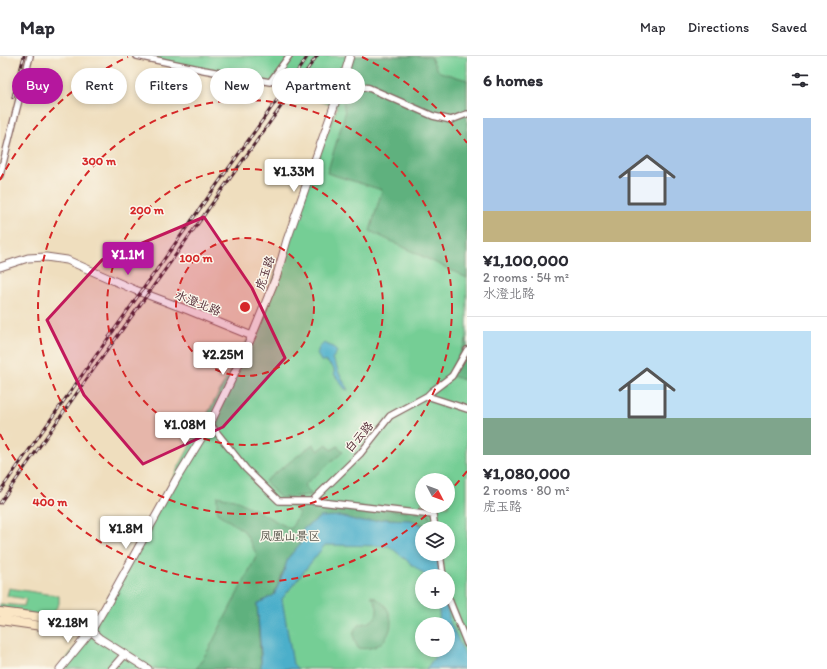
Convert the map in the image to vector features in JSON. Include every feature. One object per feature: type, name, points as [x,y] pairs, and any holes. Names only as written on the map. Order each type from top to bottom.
[{"type":"main road","points":[[0,612],[55,619],[83,625],[91,631]]},
{"type":"main road","points":[[0,620],[82,633],[91,631]]},
{"type":"street","points":[[0,175],[30,56]]},
{"type":"street","points":[[137,56],[270,82],[289,56]]},
{"type":"street","name":"虎玉路","points":[[346,68],[350,56]]},
{"type":"street","points":[[365,87],[433,116],[451,120],[467,114]]},
{"type":"street","name":"虎玉路","points":[[60,669],[91,631],[177,478],[210,424],[252,336],[277,276],[287,240],[335,104]]},
{"type":"street","name":"水澄北路","points":[[0,266],[28,258],[46,257],[67,260],[135,290],[252,336]]},
{"type":"street","name":"白云路","points":[[312,501],[360,454],[390,416],[427,396],[452,376],[467,350]]},
{"type":"street","points":[[427,396],[467,409]]},
{"type":"street","points":[[210,424],[246,469],[279,501],[312,501],[433,515],[434,521]]},
{"type":"street","points":[[453,609],[467,644]]},
{"type":"street","points":[[91,631],[99,638],[148,669]]},
{"type":"street","points":[[112,669],[124,654]]},
{"type":"highlighted area","points":[[204,217],[252,288],[285,358],[223,427],[143,464],[84,395],[47,320],[102,260]]},
{"type":"green space","name":"凤凰山景区","points":[[134,56],[467,56],[467,669],[59,669],[100,613],[258,320],[337,107],[328,104],[365,104],[365,68],[272,68],[272,86],[264,84],[264,68],[210,68],[210,71],[202,70],[202,68],[194,68]]},
{"type":"green space","points":[[350,56],[430,56],[440,72],[467,80],[467,278],[370,231],[382,190],[327,173],[345,114],[344,104],[365,104],[365,68],[346,68]]},
{"type":"green space","points":[[467,339],[467,381],[449,375]]},
{"type":"green space","points":[[313,444],[318,451],[327,444],[331,450],[338,446],[343,452],[304,485],[312,495],[280,498],[265,481]]},
{"type":"green space","points":[[217,496],[234,499],[291,529],[299,513],[285,501],[429,514],[431,521],[384,519],[362,522],[340,516],[303,530],[300,544],[289,557],[274,595],[257,604],[261,669],[196,669],[210,647],[257,555],[244,531],[217,513]]},
{"type":"green space","points":[[9,588],[59,596],[59,604],[50,617],[0,608],[0,604],[24,606],[26,599],[7,596]]},
{"type":"green space","points":[[371,596],[382,602],[388,610],[391,620],[390,629],[386,638],[379,644],[370,648],[358,648],[354,638],[354,631],[358,626],[371,621],[376,616],[377,612],[375,602]]},
{"type":"water","points":[[324,343],[333,347],[337,352],[332,359],[348,390],[345,389],[334,374],[334,369],[327,362],[321,361],[317,354],[319,348]]},
{"type":"water","points":[[340,516],[362,522],[384,519],[411,520],[415,522],[415,561],[439,561],[440,569],[417,569],[389,546],[325,545],[282,599],[293,664],[298,669],[261,669],[257,604],[274,595],[288,558],[300,544],[303,529],[320,517]]},
{"type":"water","points":[[439,609],[447,609],[449,617],[439,617]]},
{"type":"water","points":[[455,633],[467,659],[467,669],[426,669],[435,657],[455,657]]},
{"type":"railway","points":[[21,68],[24,56]]},
{"type":"railway","points":[[0,491],[308,56]]},
{"type":"railway","points":[[0,503],[317,56]]}]
